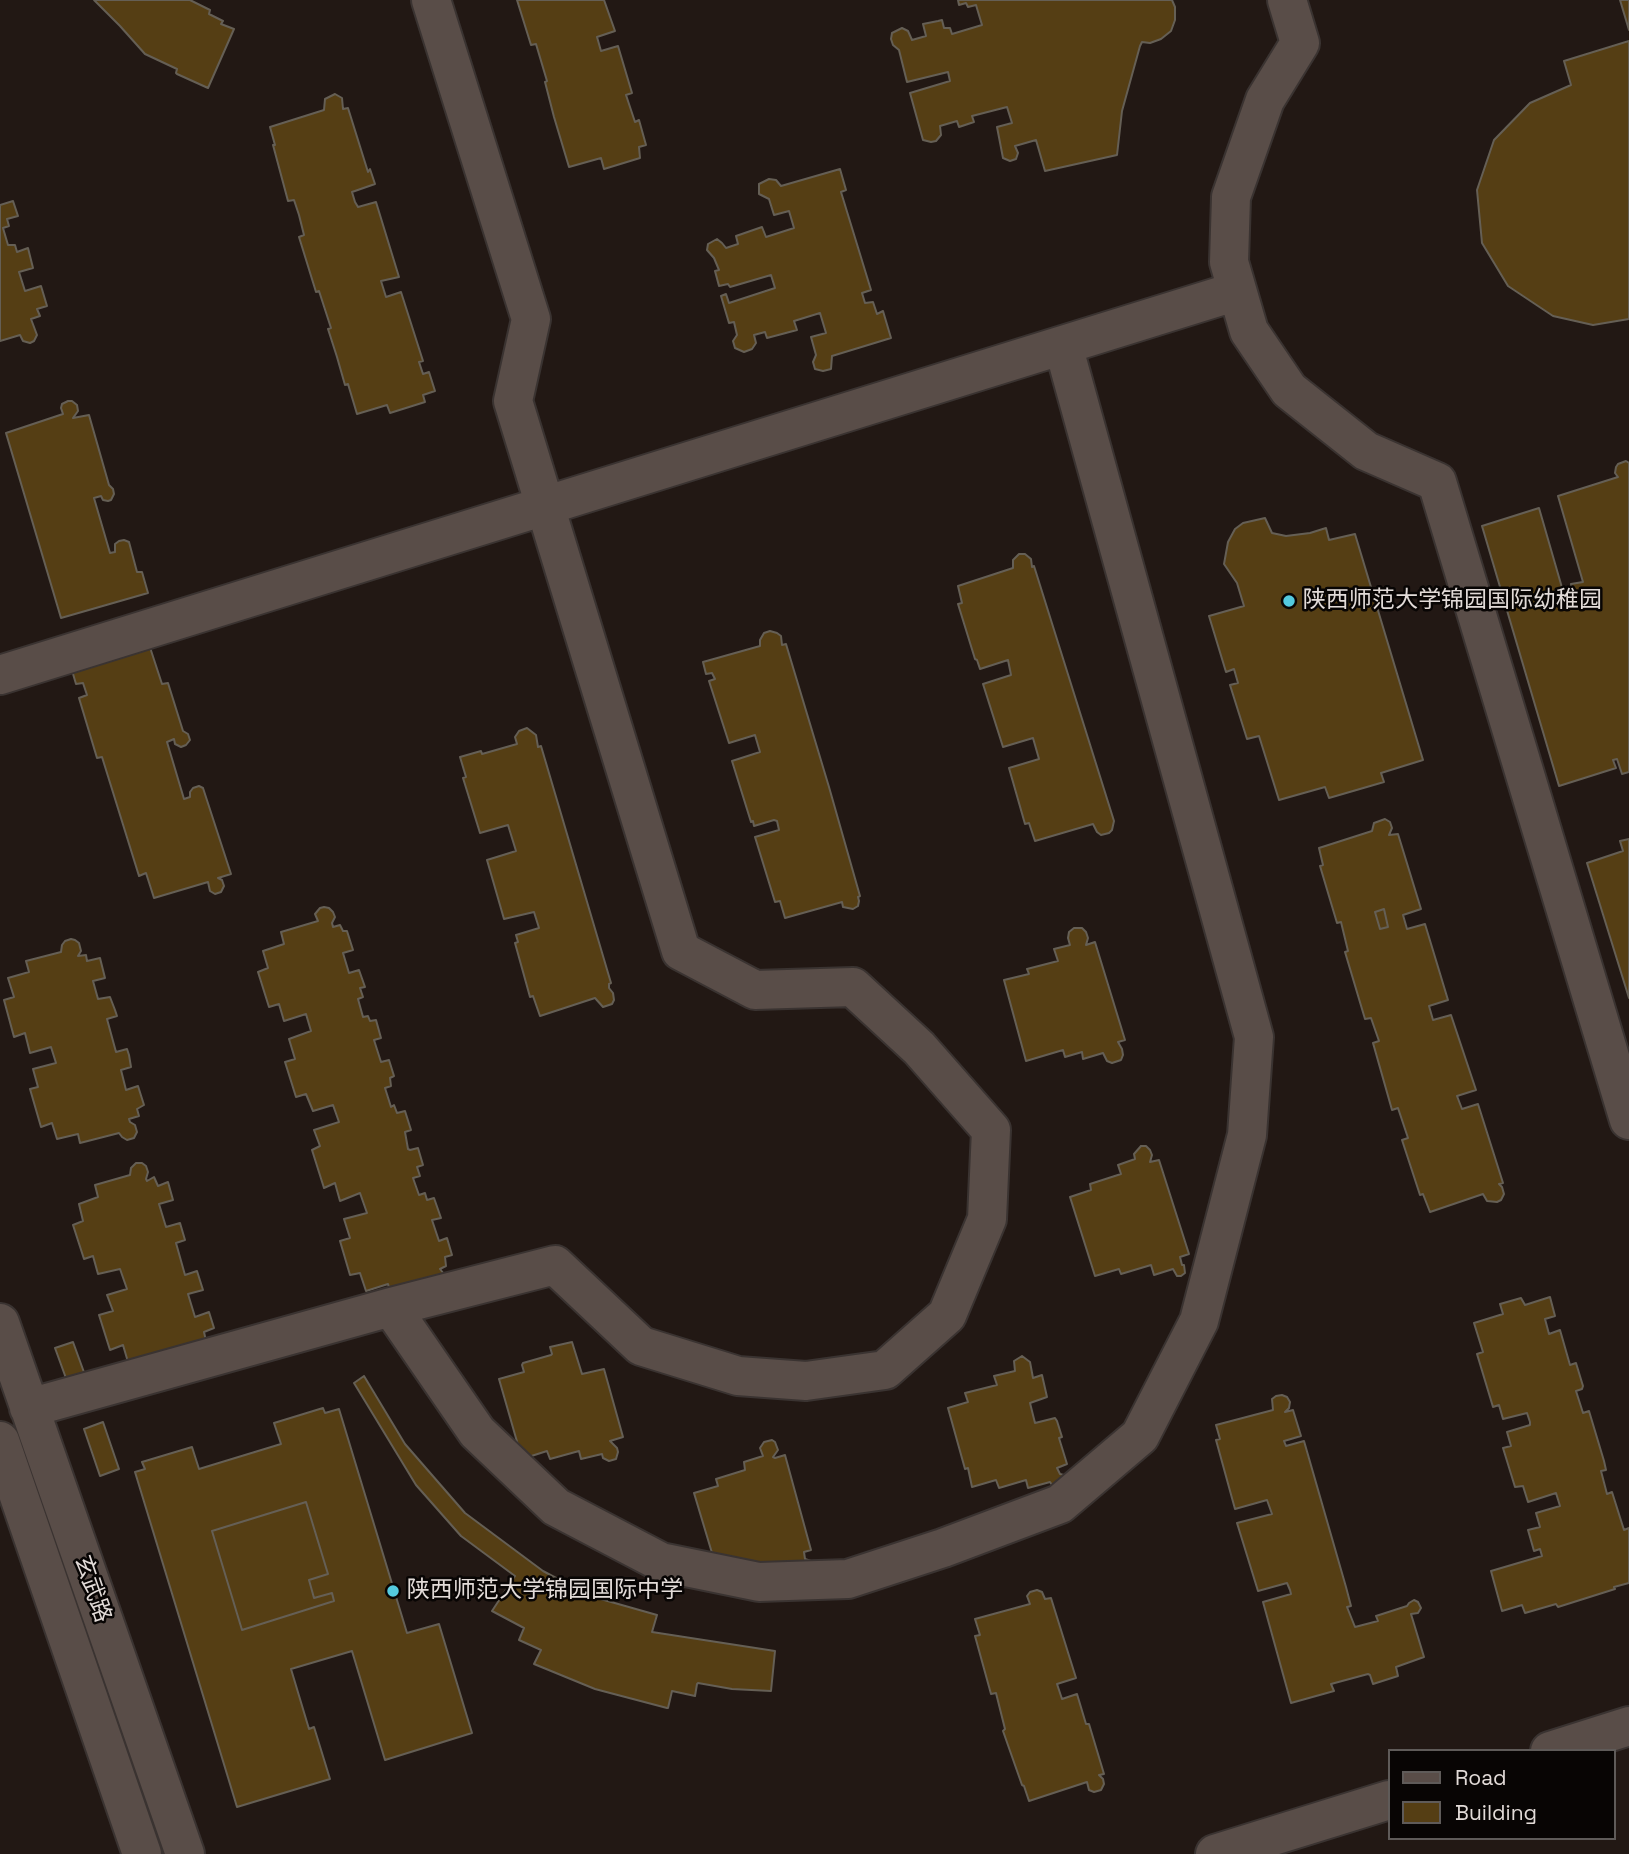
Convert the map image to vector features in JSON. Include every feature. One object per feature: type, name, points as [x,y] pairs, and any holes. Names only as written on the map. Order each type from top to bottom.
[{"type":"street","points":[[29,1408],[391,1307],[555,1265],[641,1346],[738,1376],[806,1381],[885,1370],[947,1315],[987,1219],[991,1130],[919,1048],[853,987],[755,990],[681,951],[513,401],[531,319],[431,0]]},
{"type":"street","points":[[1287,0],[1300,43],[1265,100],[1231,197],[1228,262],[1249,331],[1289,390],[1366,451],[1437,482],[1629,1120]]},
{"type":"street","points":[[0,675],[1237,291]]},
{"type":"street","points":[[391,1307],[477,1432],[556,1507],[661,1562],[759,1582],[848,1579],[943,1548],[1060,1504],[1140,1436],[1199,1321],[1247,1135],[1254,1037],[1063,345]]},
{"type":"street","name":"玄武路","points":[[0,1324],[185,1854]]},
{"type":"street","name":"玄武路","points":[[0,1441],[142,1854]]},
{"type":"street","points":[[1556,1749],[1629,1726]]},
{"type":"street","points":[[1215,1854],[1388,1800]]},
{"type":"building","points":[[94,0],[190,0],[210,10],[209,14],[223,21],[221,24],[234,29],[208,88],[177,74],[177,69],[145,54]]},
{"type":"building","points":[[517,0],[604,0],[615,31],[597,37],[601,51],[618,46],[632,93],[626,95],[635,122],[639,120],[646,145],[639,147],[640,158],[604,169],[601,158],[569,167],[536,44],[531,45]]},
{"type":"building","points":[[958,0],[1172,0],[1175,20],[1171,31],[1161,39],[1150,43],[1142,42],[1140,46],[1122,111],[1117,155],[1045,171],[1036,140],[1015,146],[1018,153],[1016,159],[1010,161],[1003,158],[997,127],[1012,123],[1007,107],[972,116],[974,122],[959,127],[957,121],[940,126],[941,135],[936,141],[923,140],[910,93],[950,81],[948,72],[907,82],[899,50],[891,39],[892,33],[902,28],[908,31],[912,40],[926,36],[923,24],[942,20],[944,28],[950,28],[952,34],[982,25],[976,5],[959,5]]},
{"type":"building","points":[[1620,0],[1629,0],[1629,30]]},
{"type":"building","points":[[1629,41],[1629,319],[1593,325],[1553,316],[1508,286],[1482,243],[1477,190],[1494,140],[1530,103],[1571,85],[1564,61]]},
{"type":"building","points":[[335,94],[342,98],[343,109],[348,108],[368,172],[370,169],[375,184],[352,192],[355,202],[358,207],[376,202],[399,277],[381,281],[386,297],[401,292],[423,361],[419,362],[423,374],[429,372],[435,391],[423,395],[425,402],[390,413],[387,405],[357,414],[348,384],[345,385],[328,329],[331,328],[319,291],[316,292],[299,237],[304,235],[299,215],[294,200],[288,201],[273,145],[270,127],[324,110],[325,99]]},
{"type":"building","points":[[840,169],[846,190],[841,192],[871,290],[862,293],[865,303],[873,302],[877,314],[883,311],[891,338],[832,356],[831,369],[815,369],[813,362],[816,355],[811,337],[826,333],[820,313],[794,321],[797,330],[767,338],[765,332],[754,335],[756,343],[752,349],[744,352],[735,348],[733,341],[737,335],[734,322],[729,323],[721,296],[726,294],[729,303],[775,288],[771,275],[730,287],[728,284],[719,286],[715,271],[719,270],[707,250],[708,244],[717,239],[726,248],[738,244],[736,236],[762,227],[766,237],[794,228],[789,211],[774,215],[769,199],[759,194],[759,184],[769,179],[776,180],[781,186]]},
{"type":"building","points":[[13,201],[18,216],[7,219],[9,226],[3,228],[8,245],[15,245],[17,252],[28,248],[33,268],[19,272],[25,291],[41,286],[47,306],[37,309],[40,316],[31,319],[37,335],[30,343],[23,341],[20,335],[0,341],[0,205]]},
{"type":"building","points":[[68,401],[77,405],[78,411],[73,418],[89,415],[109,485],[113,489],[111,500],[103,500],[101,496],[94,498],[110,553],[115,552],[115,544],[119,541],[129,542],[137,572],[142,572],[148,593],[61,618],[6,433],[63,414],[62,404]]},
{"type":"building","points":[[1626,461],[1629,463],[1629,772],[1622,774],[1617,759],[1613,760],[1616,768],[1559,786],[1482,526],[1539,508],[1567,605],[1575,602],[1571,584],[1583,582],[1558,496],[1618,477],[1615,473],[1616,467]]},
{"type":"building","points":[[1265,518],[1272,533],[1286,536],[1326,528],[1329,540],[1355,534],[1423,760],[1381,773],[1384,782],[1329,798],[1325,787],[1279,800],[1259,736],[1247,739],[1230,685],[1238,683],[1234,669],[1226,672],[1209,616],[1244,606],[1237,583],[1224,564],[1228,542],[1235,529],[1243,523]]},
{"type":"building","points":[[1019,554],[1025,554],[1031,559],[1032,567],[1034,566],[1114,821],[1109,833],[1101,835],[1093,824],[1035,841],[1029,823],[1025,824],[1009,768],[1039,759],[1033,738],[1003,747],[983,684],[1011,675],[1008,660],[980,669],[958,604],[962,603],[958,586],[1013,568],[1013,560]]},
{"type":"building","points":[[142,623],[162,684],[168,683],[183,731],[188,734],[190,740],[181,747],[175,744],[174,739],[167,742],[184,799],[190,797],[193,788],[203,788],[231,874],[218,878],[224,886],[221,892],[215,894],[210,891],[208,882],[154,898],[146,873],[139,876],[102,757],[97,758],[79,698],[87,695],[83,683],[76,684],[66,650]]},
{"type":"building","points":[[770,631],[781,636],[782,645],[786,644],[829,787],[860,896],[858,906],[853,909],[843,907],[842,902],[785,918],[780,901],[775,902],[755,837],[779,830],[777,821],[754,826],[753,821],[751,822],[732,761],[760,752],[755,735],[729,743],[709,681],[715,679],[712,673],[706,674],[703,662],[760,646],[764,633]]},
{"type":"building","points":[[527,728],[536,735],[538,747],[541,746],[611,983],[609,988],[614,1000],[612,1004],[603,1007],[595,998],[540,1016],[533,996],[530,997],[515,943],[518,942],[516,935],[539,928],[534,912],[504,919],[487,860],[516,851],[508,825],[480,833],[463,778],[466,777],[460,757],[517,744],[515,737],[519,731]]},
{"type":"building","points":[[1385,819],[1390,822],[1392,828],[1389,835],[1398,834],[1421,909],[1403,915],[1407,929],[1425,924],[1448,1000],[1429,1006],[1433,1020],[1451,1015],[1476,1090],[1457,1096],[1462,1109],[1478,1104],[1503,1183],[1499,1184],[1504,1194],[1497,1202],[1487,1201],[1483,1194],[1430,1212],[1423,1194],[1420,1195],[1402,1140],[1408,1138],[1398,1108],[1392,1110],[1373,1043],[1379,1041],[1371,1018],[1365,1019],[1345,952],[1348,951],[1341,922],[1337,923],[1320,866],[1323,865],[1319,848],[1372,831],[1374,823]],"holes":[[[1384,909],[1388,927],[1380,929],[1375,912]]]},
{"type":"building","points":[[1629,839],[1629,998],[1587,863],[1623,851],[1620,841]]},
{"type":"building","points":[[324,907],[333,912],[333,927],[340,925],[343,931],[347,931],[353,950],[343,953],[349,973],[359,970],[365,987],[360,988],[363,997],[358,999],[363,1017],[368,1016],[370,1021],[376,1020],[381,1038],[374,1040],[381,1062],[389,1060],[394,1076],[390,1078],[391,1086],[385,1088],[391,1107],[394,1105],[397,1113],[405,1111],[411,1130],[405,1132],[408,1149],[418,1148],[423,1165],[417,1167],[420,1176],[413,1178],[419,1195],[425,1193],[427,1200],[434,1198],[441,1218],[432,1220],[439,1241],[447,1238],[452,1255],[445,1257],[446,1266],[440,1269],[444,1274],[391,1294],[388,1284],[366,1291],[360,1273],[350,1275],[340,1241],[350,1238],[344,1219],[367,1213],[360,1193],[340,1201],[335,1183],[324,1188],[312,1150],[320,1146],[314,1130],[339,1122],[333,1105],[313,1111],[306,1094],[296,1097],[285,1062],[295,1059],[289,1039],[311,1031],[306,1014],[284,1021],[279,1004],[269,1007],[258,972],[268,968],[263,951],[284,944],[281,932],[318,921],[315,914]]},
{"type":"building","points":[[1384,909],[1388,927],[1380,929],[1375,912]]},
{"type":"building","points":[[1074,928],[1082,928],[1086,932],[1086,945],[1095,942],[1125,1040],[1118,1042],[1123,1055],[1121,1060],[1112,1063],[1107,1061],[1103,1053],[1083,1059],[1082,1052],[1065,1057],[1063,1050],[1026,1061],[1004,980],[1029,974],[1027,969],[1058,961],[1054,949],[1070,945],[1069,932]]},
{"type":"building","points":[[71,939],[79,943],[81,951],[78,956],[86,955],[87,961],[100,958],[105,978],[93,981],[98,999],[110,997],[117,1016],[107,1019],[116,1052],[127,1049],[129,1055],[131,1067],[121,1070],[126,1090],[138,1086],[144,1105],[137,1109],[139,1116],[129,1119],[137,1132],[134,1138],[127,1140],[119,1133],[80,1143],[78,1134],[57,1139],[52,1123],[41,1127],[30,1089],[38,1087],[33,1069],[56,1063],[51,1047],[30,1053],[25,1033],[14,1037],[4,1000],[14,997],[8,978],[29,972],[26,961],[61,952],[65,941]]},
{"type":"building","points":[[1141,1146],[1150,1150],[1150,1162],[1159,1160],[1189,1254],[1180,1257],[1185,1273],[1177,1276],[1173,1269],[1154,1275],[1151,1265],[1121,1274],[1119,1269],[1095,1276],[1070,1197],[1091,1190],[1090,1184],[1121,1174],[1118,1165],[1135,1159],[1134,1154]]},
{"type":"building","points":[[136,1163],[146,1166],[147,1181],[154,1177],[158,1186],[168,1182],[173,1200],[159,1204],[166,1227],[180,1223],[185,1240],[176,1243],[185,1275],[197,1271],[203,1290],[188,1294],[195,1317],[209,1312],[214,1328],[204,1332],[206,1341],[128,1362],[123,1345],[110,1350],[99,1315],[113,1311],[107,1295],[127,1289],[120,1269],[98,1274],[93,1256],[84,1259],[73,1225],[83,1221],[79,1204],[98,1197],[95,1185],[130,1175],[131,1168]]},
{"type":"building","points":[[1550,1297],[1555,1316],[1545,1319],[1549,1334],[1560,1330],[1570,1365],[1576,1363],[1583,1386],[1576,1391],[1583,1413],[1589,1411],[1606,1470],[1601,1471],[1607,1494],[1612,1492],[1624,1530],[1629,1528],[1629,1583],[1558,1607],[1556,1604],[1525,1613],[1522,1605],[1502,1611],[1491,1571],[1542,1556],[1540,1549],[1534,1551],[1528,1530],[1540,1527],[1536,1513],[1560,1506],[1556,1493],[1528,1502],[1523,1486],[1515,1487],[1503,1448],[1511,1446],[1507,1432],[1530,1425],[1530,1422],[1527,1413],[1503,1419],[1499,1405],[1493,1407],[1477,1354],[1483,1352],[1474,1323],[1503,1314],[1500,1304],[1521,1298],[1525,1305]]},
{"type":"building","points":[[73,1342],[93,1397],[75,1403],[55,1348]]},
{"type":"building","points":[[572,1342],[582,1374],[604,1369],[623,1437],[610,1441],[617,1448],[616,1459],[609,1461],[603,1458],[602,1454],[581,1459],[579,1451],[550,1459],[547,1451],[522,1459],[499,1379],[524,1372],[523,1363],[551,1355],[550,1347]]},
{"type":"building","points":[[1022,1356],[1030,1362],[1033,1378],[1042,1375],[1047,1397],[1030,1403],[1035,1423],[1055,1418],[1057,1421],[1067,1464],[1057,1468],[1067,1482],[1054,1488],[1050,1482],[1028,1488],[1026,1480],[999,1488],[996,1480],[972,1487],[948,1408],[968,1402],[965,1393],[997,1385],[994,1376],[1015,1371],[1014,1361]]},
{"type":"building","points":[[364,1376],[405,1444],[465,1513],[543,1571],[590,1596],[657,1615],[652,1632],[775,1651],[771,1691],[732,1689],[698,1683],[695,1696],[672,1691],[667,1708],[595,1689],[534,1664],[541,1650],[519,1640],[524,1628],[492,1611],[515,1576],[461,1536],[416,1485],[354,1383]]},
{"type":"building","points":[[1282,1395],[1290,1402],[1285,1412],[1293,1410],[1301,1436],[1284,1441],[1286,1446],[1304,1441],[1351,1606],[1347,1607],[1355,1627],[1378,1621],[1376,1616],[1407,1606],[1414,1600],[1421,1608],[1418,1613],[1411,1614],[1424,1657],[1396,1667],[1398,1676],[1373,1684],[1368,1674],[1331,1684],[1334,1691],[1291,1703],[1263,1602],[1291,1594],[1290,1590],[1287,1583],[1258,1591],[1237,1523],[1272,1514],[1267,1500],[1235,1509],[1216,1440],[1220,1439],[1216,1425],[1273,1410],[1272,1399]]},
{"type":"building","points":[[323,1408],[325,1413],[339,1409],[407,1633],[439,1624],[472,1733],[385,1760],[352,1651],[291,1669],[309,1729],[314,1727],[330,1779],[237,1807],[135,1472],[145,1469],[142,1462],[192,1447],[199,1469],[281,1444],[274,1423]],"holes":[[[306,1502],[328,1574],[309,1580],[314,1598],[332,1593],[334,1601],[242,1630],[212,1531]]]},
{"type":"building","points":[[103,1422],[119,1469],[100,1476],[84,1429]]},
{"type":"building","points":[[772,1440],[778,1450],[773,1457],[785,1455],[811,1550],[804,1552],[805,1559],[811,1561],[718,1573],[694,1493],[718,1486],[716,1479],[745,1470],[744,1462],[763,1456],[760,1448],[764,1442]]},
{"type":"building","points":[[306,1502],[328,1574],[309,1580],[314,1598],[332,1593],[334,1601],[242,1630],[212,1531]]},
{"type":"building","points":[[1037,1590],[1042,1592],[1045,1599],[1051,1598],[1076,1678],[1057,1684],[1062,1699],[1077,1694],[1104,1774],[1099,1775],[1104,1784],[1101,1790],[1094,1792],[1089,1790],[1087,1782],[1029,1801],[1003,1731],[1005,1729],[996,1693],[991,1694],[975,1636],[980,1635],[975,1619],[1030,1604],[1027,1596]]},
{"type":"place","name":"陕西师范大学锦园国际幼稚园","points":[[1289,601]]},
{"type":"place","name":"陕西师范大学锦园国际中学","points":[[393,1591]]}]
